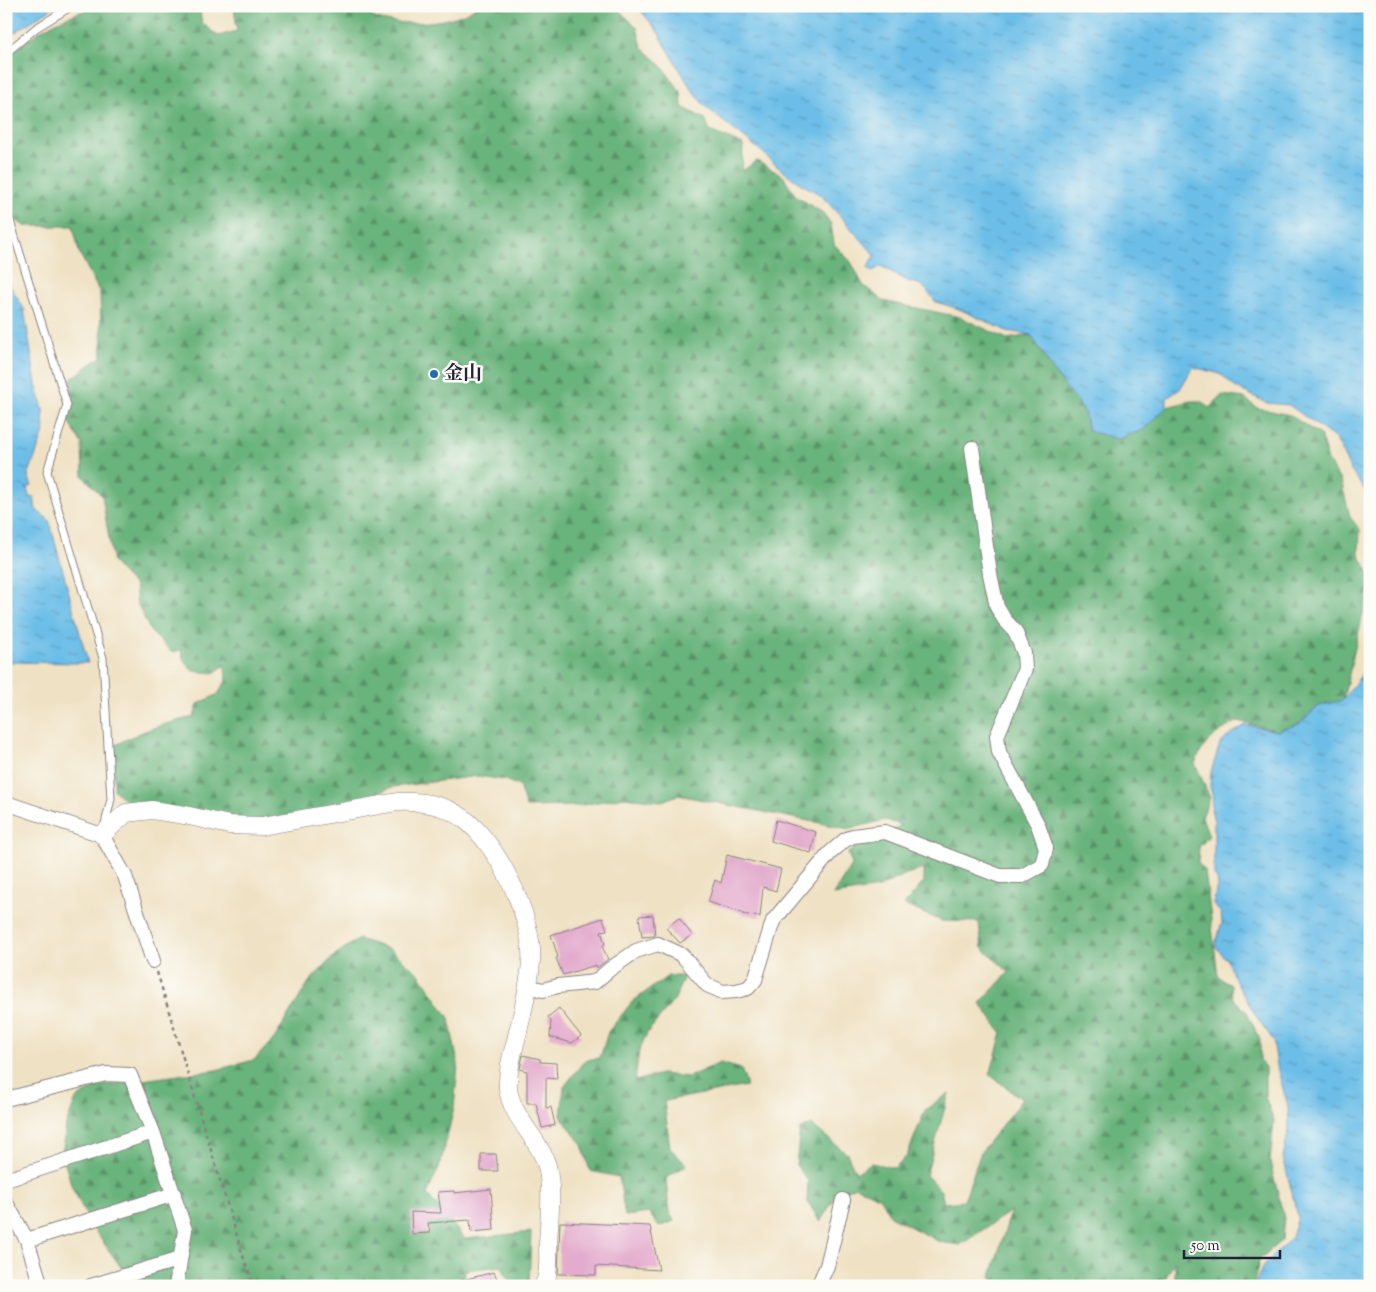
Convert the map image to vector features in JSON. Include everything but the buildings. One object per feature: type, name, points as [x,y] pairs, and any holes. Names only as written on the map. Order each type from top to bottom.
[{"type":"street","points":[[527,986],[543,990],[558,986],[595,982],[636,951],[658,944],[682,955],[707,985],[723,992],[748,988],[755,980],[772,921],[830,853],[845,840],[853,836],[885,832],[1000,876],[1022,876],[1042,866],[1046,848],[1038,825],[999,752],[997,736],[1025,670],[1024,653],[1015,631],[1004,619],[997,607],[990,574],[972,448]]},
{"type":"street","points":[[102,835],[126,813],[152,810],[185,815],[229,826],[262,826],[397,802],[414,801],[430,803],[455,812],[472,824],[486,839],[515,892],[526,918],[531,940],[531,962],[510,1067],[508,1089],[514,1106],[534,1140],[546,1166],[550,1189],[549,1237],[547,1275],[543,1286]]},
{"type":"street","points":[[6,803],[102,835],[124,876],[154,961]]},
{"type":"street","points":[[6,1099],[106,1074],[130,1075],[153,1132],[185,1230],[176,1286]]},
{"type":"street","points":[[6,1180],[153,1132]]},
{"type":"street","points":[[27,1240],[174,1194]]},
{"type":"street","points":[[818,1286],[827,1266],[843,1200]]},
{"type":"street","points":[[6,1203],[27,1240],[41,1286]]},
{"type":"street","points":[[91,1286],[180,1259]]},
{"type":"lane","points":[[6,53],[36,28],[72,6]]},
{"type":"lane","points":[[6,208],[67,405],[47,472],[103,658],[111,799],[102,835]]},
{"type":"path","points":[[154,961],[243,1256],[254,1286]]},
{"type":"green space","points":[[101,6],[199,7],[202,23],[218,36],[237,31],[234,6],[362,6],[375,18],[385,21],[412,23],[456,17],[476,6],[614,6],[637,27],[642,47],[661,65],[681,92],[682,107],[705,119],[710,131],[743,145],[742,171],[757,161],[783,176],[796,196],[823,213],[831,224],[834,244],[851,262],[863,285],[883,301],[960,317],[1007,339],[1031,335],[1059,378],[1084,411],[1088,431],[1143,430],[1167,407],[1190,401],[1202,401],[1209,408],[1222,395],[1244,398],[1257,408],[1290,415],[1320,435],[1328,460],[1342,484],[1350,517],[1360,530],[1359,555],[1368,570],[1370,583],[1343,700],[1319,706],[1299,724],[1277,731],[1238,721],[1212,738],[1203,748],[1195,763],[1210,798],[1202,817],[1209,836],[1199,847],[1198,863],[1205,871],[1218,976],[1231,985],[1232,997],[1247,1012],[1260,1040],[1260,1060],[1265,1068],[1265,1097],[1274,1120],[1270,1162],[1284,1218],[1282,1240],[1260,1259],[1253,1286],[1175,1286],[1175,1261],[1163,1286],[997,1286],[991,1276],[1011,1211],[960,1245],[940,1242],[890,1216],[880,1198],[855,1186],[836,1196],[820,1222],[807,1200],[808,1181],[796,1165],[800,1129],[812,1125],[847,1154],[856,1173],[871,1163],[894,1168],[907,1156],[925,1110],[949,1093],[926,1175],[941,1191],[944,1203],[964,1201],[981,1152],[1022,1099],[990,1075],[1002,1033],[980,1003],[1009,972],[982,948],[979,922],[942,921],[904,905],[924,882],[924,869],[906,874],[878,888],[833,895],[852,864],[848,853],[865,842],[880,837],[902,825],[885,820],[849,829],[678,795],[662,801],[624,797],[577,806],[526,807],[519,786],[505,780],[478,776],[393,787],[278,830],[132,807],[114,790],[114,746],[153,728],[194,717],[198,704],[218,694],[226,681],[225,665],[214,673],[193,671],[184,661],[181,650],[172,652],[151,632],[137,603],[135,586],[113,563],[102,496],[83,476],[82,444],[67,419],[71,379],[102,356],[100,293],[79,252],[73,226],[24,226],[6,213],[6,59],[27,40],[50,25],[74,14]]},
{"type":"green space","points":[[359,939],[391,950],[420,975],[449,1018],[458,1064],[454,1108],[440,1165],[427,1194],[465,1239],[531,1232],[529,1286],[511,1286],[502,1266],[465,1270],[464,1286],[142,1286],[126,1274],[93,1228],[72,1187],[62,1154],[66,1125],[76,1099],[98,1086],[216,1070],[254,1060],[274,1039],[309,982],[336,954]]},
{"type":"green space","points":[[668,976],[684,976],[675,999],[647,1033],[639,1051],[635,1081],[661,1074],[688,1077],[720,1063],[741,1069],[747,1086],[664,1101],[670,1148],[687,1165],[666,1178],[669,1212],[674,1221],[659,1227],[649,1213],[625,1216],[619,1177],[590,1171],[582,1145],[561,1116],[564,1087],[585,1060],[600,1058],[608,1032],[632,1002]]},
{"type":"water","points":[[6,6],[55,6],[6,38]]},
{"type":"water","points":[[637,6],[1370,6],[1370,538],[1365,490],[1351,471],[1336,439],[1289,405],[1267,403],[1235,387],[1221,374],[1193,367],[1180,389],[1167,398],[1167,407],[1143,430],[1118,439],[1088,431],[1084,411],[1054,372],[1031,335],[1007,331],[959,309],[936,302],[922,285],[907,281],[881,266],[871,272],[868,267],[875,255],[821,195],[780,169],[703,104],[690,87],[656,29]]},
{"type":"water","points":[[6,279],[24,309],[36,384],[43,409],[44,432],[28,476],[32,486],[27,488],[29,497],[34,497],[36,510],[49,520],[88,663],[6,662]]},
{"type":"water","points":[[1370,663],[1370,1286],[1254,1286],[1263,1266],[1292,1237],[1298,1217],[1283,1157],[1289,1129],[1288,1106],[1278,1071],[1273,1040],[1235,980],[1227,960],[1216,947],[1222,923],[1221,913],[1213,904],[1218,881],[1214,875],[1214,821],[1211,809],[1213,798],[1210,787],[1211,772],[1220,744],[1231,734],[1246,725],[1277,731],[1299,724],[1319,706],[1343,700]]},
{"type":"place","name":"金山","points":[[434,374]]}]
